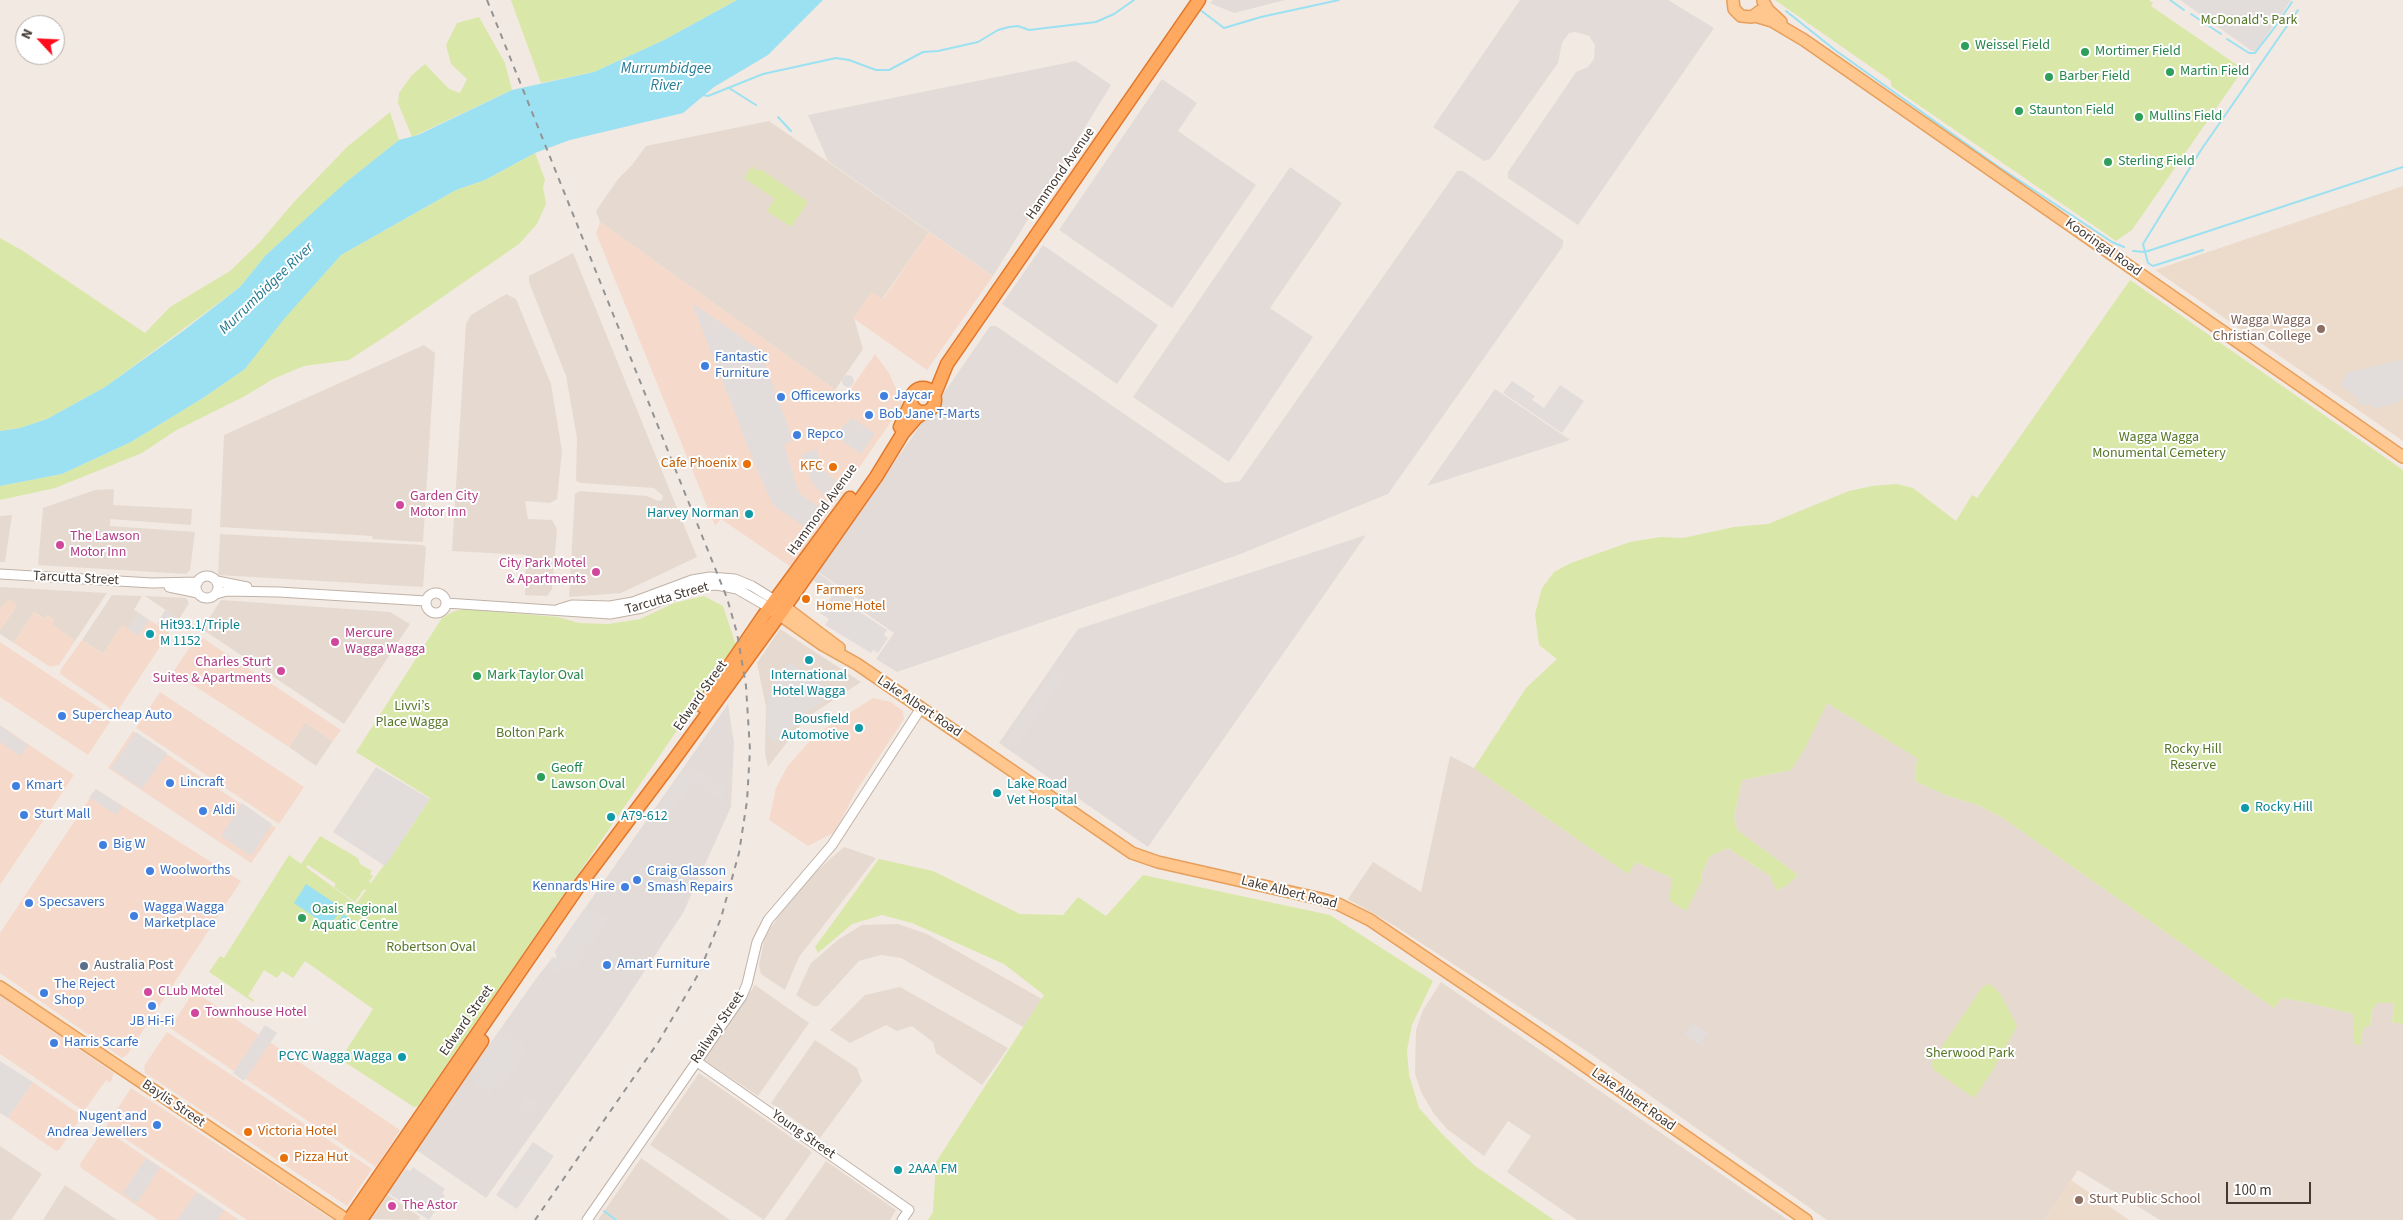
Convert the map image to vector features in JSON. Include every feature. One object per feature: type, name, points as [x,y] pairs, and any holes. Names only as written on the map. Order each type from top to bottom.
[{"type":"highway","name":"Hammond Avenue","points":[[924,388],[947,364],[1199,0]]},
{"type":"highway","name":"Hammond Avenue","points":[[934,396],[947,364]]},
{"type":"highway","points":[[924,388],[934,396],[934,406],[924,412],[917,411],[911,402],[913,394],[924,388]]},
{"type":"highway","name":"Hammond Avenue","points":[[777,607],[906,418],[911,402]]},
{"type":"highway","name":"Hammond Avenue","points":[[777,607],[876,476],[903,433],[924,412]]},
{"type":"highway","name":"Edward Street","points":[[361,1220],[418,1127],[576,890],[630,820],[695,717],[777,607]]},
{"type":"highway","name":"Edward Street","points":[[348,1220],[418,1127]]},
{"type":"main road","points":[[1754,16],[1760,11],[1763,0]]},
{"type":"main road","name":"Kooringal Road","points":[[1763,0],[1778,20],[1804,40],[2403,456]]},
{"type":"main road","name":"Kooringal Road","points":[[1732,1],[1737,13],[1742,16],[1754,16],[1772,21],[1804,40]]},
{"type":"main road","name":"Lake Albert Road","points":[[777,607],[835,644],[857,664],[1132,853],[1158,862],[1321,899],[1346,908],[1370,920],[1556,1046],[1806,1220]]},
{"type":"main road","name":"Baylis Street","points":[[0,987],[348,1220]]},
{"type":"street","name":"Tarcutta Street","points":[[0,574],[152,583],[198,582]]},
{"type":"street","points":[[279,592],[217,581],[208,576],[198,582],[198,593],[208,598],[227,591],[279,592],[426,601]]},
{"type":"street","points":[[216,594],[218,588],[217,581]]},
{"type":"street","name":"Tarcutta Street","points":[[152,583],[198,593]]},
{"type":"street","name":"Tarcutta Street","points":[[446,603],[559,609],[572,613],[588,610],[642,608],[695,587],[710,585],[728,586],[777,607]]},
{"type":"street","points":[[436,592],[444,597],[446,603],[444,609],[436,613],[428,609],[426,601],[428,596],[436,592]]},
{"type":"street","name":"Railway Street","points":[[587,1220],[745,990],[757,942],[768,920],[832,845],[921,708]]},
{"type":"street","name":"Young Street","points":[[696,1060],[909,1210],[902,1220]]},
{"type":"shaded area","points":[[1213,0],[1285,0],[1234,13],[1210,3]]},
{"type":"shaded area","points":[[1520,0],[1668,0],[1714,28],[1578,225],[1508,178],[1508,172],[1576,72],[1588,67],[1594,59],[1595,45],[1589,36],[1576,32],[1569,33],[1562,43],[1558,63],[1490,159],[1484,161],[1433,127]]},
{"type":"shaded area","name":"McDonald's Park","points":[[2180,0],[2291,0],[2256,51],[2252,51]]},
{"type":"shaded area","points":[[1076,61],[1111,85],[993,276],[828,161],[808,115]]},
{"type":"shaded area","points":[[1162,79],[1197,103],[1178,131],[1256,185],[1172,308],[1059,230]]},
{"type":"shaded area","points":[[769,121],[929,232],[882,299],[854,318],[863,349],[835,390],[600,222],[596,211],[618,179],[632,165],[646,146]]},
{"type":"shaded area","points":[[1290,167],[1342,203],[1270,308],[1313,337],[1229,462],[1133,397]]},
{"type":"shaded area","points":[[1457,171],[1463,171],[1563,240],[1563,246],[1388,494],[1238,555],[897,672],[876,659],[894,633],[857,607],[859,599],[818,572],[926,417],[930,416],[941,401],[942,396],[990,326],[996,326],[1225,483],[1240,481]]},
{"type":"shaded area","name":"Wagga Wagga Christian College","points":[[2403,186],[2403,441],[2155,270]]},
{"type":"shaded area","points":[[600,222],[845,397],[875,354],[889,373],[903,404],[791,567],[721,519],[715,526],[596,233]]},
{"type":"shaded area","points":[[929,232],[993,276],[927,370],[853,318],[872,292],[883,299]]},
{"type":"shaded area","points":[[1043,245],[1158,325],[1117,384],[1002,304]]},
{"type":"shaded area","points":[[573,253],[697,557],[621,593],[569,597],[575,494],[579,491],[647,496],[658,501],[662,500],[663,496],[654,488],[581,483],[576,481],[577,438],[566,376],[529,282],[529,276]]},
{"type":"shaded area","points":[[506,294],[516,299],[551,384],[562,451],[557,499],[550,503],[525,501],[528,519],[552,520],[557,529],[552,589],[547,596],[525,595],[526,555],[452,551],[466,324],[471,315]]},
{"type":"shaded area","points":[[692,303],[760,350],[793,440],[784,445],[797,487],[800,494],[821,508],[822,515],[811,531],[773,505],[758,472]]},
{"type":"shaded area","points":[[424,345],[435,353],[423,542],[373,539],[372,536],[220,527],[224,435]]},
{"type":"shaded area","points":[[2403,359],[2403,397],[2398,403],[2373,409],[2372,405],[2359,405],[2357,398],[2341,385],[2346,373]]},
{"type":"shaded area","points":[[848,375],[854,381],[848,387],[842,381]]},
{"type":"shaded area","points":[[1512,381],[1535,396],[1532,400],[1544,408],[1560,385],[1584,401],[1562,433],[1503,393]]},
{"type":"shaded area","points":[[1495,389],[1570,440],[1427,486]]},
{"type":"shaded area","points":[[852,418],[875,434],[861,454],[834,435]]},
{"type":"shaded area","points":[[817,449],[821,468],[836,481],[825,496],[813,484],[801,455]]},
{"type":"shaded area","points":[[114,489],[113,505],[192,509],[191,525],[110,519],[110,526],[195,532],[190,570],[186,574],[38,565],[43,508],[95,490]]},
{"type":"shaded area","points":[[12,515],[5,562],[0,562],[0,516]]},
{"type":"shaded area","points":[[220,534],[423,545],[426,547],[423,587],[218,575]]},
{"type":"shaded area","points":[[1366,535],[1148,847],[999,743],[1078,629]]},
{"type":"shaded area","points":[[818,573],[858,601],[854,608],[887,630],[884,635],[888,638],[878,653],[873,650],[871,653],[825,625],[829,619],[820,613],[833,595],[813,580]]},
{"type":"shaded area","points":[[0,587],[107,593],[75,641],[51,624],[54,620],[47,615],[44,619],[34,612],[14,643],[0,634],[0,630],[17,605],[0,609]]},
{"type":"shaded area","points":[[112,595],[142,596],[134,610],[139,613],[128,629],[122,626],[103,654],[82,640]]},
{"type":"shaded area","points":[[145,596],[186,598],[189,603],[179,619]]},
{"type":"shaded area","points":[[9,599],[17,605],[0,630],[0,609]]},
{"type":"shaded area","points":[[221,600],[390,612],[410,624],[344,724],[202,629]]},
{"type":"shaded area","points":[[165,610],[177,617],[168,631],[157,624]]},
{"type":"shaded area","points":[[34,612],[43,619],[47,615],[54,620],[52,624],[75,641],[59,665],[50,667],[14,643]]},
{"type":"shaded area","points":[[139,613],[169,633],[119,709],[114,711],[60,674],[61,669],[82,640],[103,654],[122,625],[128,629]]},
{"type":"shaded area","points":[[139,613],[149,620],[138,636],[128,629]]},
{"type":"shaded area","name":"International Hotel Wagga","points":[[780,629],[861,682],[806,718],[768,767],[765,753],[766,707],[757,663]]},
{"type":"shaded area","points":[[198,635],[341,730],[333,741],[305,722],[289,747],[173,672]]},
{"type":"shaded area","points":[[0,642],[113,717],[88,755],[0,697]]},
{"type":"shaded area","points":[[789,662],[835,694],[804,713],[777,743],[768,736],[766,707],[773,686]]},
{"type":"shaded area","points":[[1056,668],[1066,675],[1016,747],[1006,740]]},
{"type":"shaded area","points":[[160,692],[304,787],[279,824],[136,728]]},
{"type":"shaded area","points":[[873,698],[891,702],[903,711],[904,719],[856,791],[835,832],[808,846],[769,820],[776,788],[787,767],[815,735]]},
{"type":"shaded area","points":[[1827,703],[1917,758],[1915,781],[1948,796],[1978,805],[2003,818],[2274,1008],[2282,998],[2354,1014],[2354,1043],[2361,1044],[2363,1028],[2370,1026],[2373,1006],[2377,1003],[2394,1003],[2392,1022],[2403,1024],[2403,1220],[2160,1220],[2078,1170],[2044,1220],[1827,1220],[1591,1054],[1395,926],[1348,899],[1373,862],[1421,892],[1450,756],[1474,768],[1628,874],[1636,862],[1672,878],[1701,882],[1702,873],[1710,856],[1728,848],[1770,876],[1776,890],[1781,888],[1798,875],[1737,830],[1734,817],[1742,780],[1791,770]]},
{"type":"shaded area","points":[[728,704],[734,743],[731,807],[683,913],[609,1025],[486,1198],[415,1149],[538,976],[553,957],[557,959],[555,951]]},
{"type":"shaded area","points":[[305,722],[333,741],[316,766],[289,747]]},
{"type":"shaded area","name":"Sturt Mall","points":[[0,725],[74,775],[0,885]]},
{"type":"shaded area","points":[[0,726],[28,745],[21,756],[0,742]]},
{"type":"shaded area","points":[[133,731],[276,828],[251,863],[108,768]]},
{"type":"shaded area","points":[[136,732],[167,753],[142,789],[111,768]]},
{"type":"shaded area","points":[[692,766],[726,790],[721,798],[715,797],[714,794],[694,780],[664,823],[655,817],[660,810],[657,808],[682,772],[686,774]]},
{"type":"shaded area","points":[[376,767],[430,799],[385,866],[333,832]]},
{"type":"shaded area","points":[[96,789],[241,881],[127,1055],[122,1058],[0,973],[0,933]]},
{"type":"shaded area","points":[[96,789],[122,806],[116,815],[89,797]]},
{"type":"shaded area","points":[[242,803],[272,824],[251,856],[221,836]]},
{"type":"shaded area","points":[[844,847],[876,858],[799,957],[785,990],[761,974],[759,965],[765,937],[780,914],[813,874]]},
{"type":"shaded area","points":[[584,909],[593,914],[594,912],[610,917],[589,947],[585,945],[581,950],[585,953],[576,967],[565,965],[559,974],[547,966],[553,957],[557,959],[555,951]]},
{"type":"shaded area","points":[[898,924],[927,934],[1042,999],[1023,1027],[901,958],[881,955],[859,961],[818,1006],[813,1006],[796,995],[811,963],[839,939],[862,925]]},
{"type":"shaded area","points":[[1441,982],[1788,1220],[1577,1220],[1507,1172],[1531,1136],[1508,1121],[1484,1156],[1447,1129],[1434,1114],[1421,1092],[1415,1073],[1416,1030],[1423,1010]]},
{"type":"shaded area","points":[[755,985],[809,1023],[758,1096],[704,1060]]},
{"type":"shaded area","points":[[900,987],[1008,1048],[982,1085],[936,1053],[933,1042],[912,1026],[897,1031],[886,1025],[850,1043],[830,1030],[865,995]]},
{"type":"shaded area","points":[[194,991],[400,1130],[376,1167],[170,1028]]},
{"type":"shaded area","points":[[0,996],[114,1073],[110,1083],[106,1080],[84,1111],[0,1054]]},
{"type":"shaded area","points":[[1693,1023],[1708,1033],[1702,1041],[1705,1044],[1703,1047],[1684,1035]]},
{"type":"shaded area","points":[[265,1025],[277,1033],[244,1081],[233,1073]]},
{"type":"shaded area","points":[[506,1031],[525,1045],[522,1049],[527,1052],[499,1090],[494,1087],[489,1094],[475,1084],[480,1076],[473,1071],[500,1033],[503,1035]]},
{"type":"shaded area","points":[[167,1032],[372,1169],[347,1206],[145,1073],[144,1066]]},
{"type":"shaded area","points":[[815,1040],[857,1068],[862,1081],[820,1138],[771,1103]]},
{"type":"shaded area","points":[[0,1061],[33,1082],[8,1118],[0,1113]]},
{"type":"shaded area","points":[[699,1073],[812,1152],[764,1220],[650,1145]]},
{"type":"shaded area","points":[[33,1082],[82,1116],[59,1150],[56,1151],[8,1118]]},
{"type":"shaded area","points":[[131,1088],[333,1220],[247,1220],[106,1126]]},
{"type":"shaded area","points":[[527,1097],[538,1105],[530,1115],[519,1107]]},
{"type":"shaded area","points":[[104,1129],[239,1220],[158,1220],[81,1168],[80,1164]]},
{"type":"shaded area","points":[[533,1142],[554,1156],[517,1209],[496,1195]]},
{"type":"shaded area","points":[[0,1146],[42,1174],[11,1220],[0,1220]]},
{"type":"shaded area","points":[[146,1158],[160,1167],[137,1203],[123,1193]]},
{"type":"shaded area","points":[[641,1158],[730,1220],[598,1220]]},
{"type":"shaded area","points":[[826,1161],[896,1210],[890,1220],[785,1220]]},
{"type":"shaded area","points":[[413,1167],[445,1189],[442,1193],[445,1196],[429,1220],[388,1193],[406,1169],[410,1171]]},
{"type":"shaded area","name":"Sturt Public School","points":[[2071,1180],[2129,1220],[2044,1220]]},
{"type":"shaded area","points":[[65,1185],[117,1220],[43,1220]]},
{"type":"shaded area","points":[[197,1192],[224,1210],[217,1220],[177,1220]]},
{"type":"shaded area","name":"The Astor","points":[[388,1195],[420,1217],[418,1220],[371,1219]]},
{"type":"green space","points":[[511,0],[737,0],[664,40],[594,72],[541,83]]},
{"type":"green space","points":[[1775,0],[2149,0],[2153,3],[2151,6],[2240,67],[2242,71],[2132,230],[2116,241],[1891,86],[1891,81]]},
{"type":"green space","points":[[479,17],[505,63],[512,90],[412,137],[398,103],[399,93],[412,75],[425,64],[449,89],[460,93],[467,79],[451,64],[446,45],[457,23]]},
{"type":"green space","points":[[390,112],[399,140],[353,177],[265,256],[240,287],[105,387],[47,419],[20,428],[0,431],[0,238],[23,251],[145,333],[170,307],[230,271],[259,243],[294,202],[347,147]]},
{"type":"green space","points":[[535,153],[545,180],[543,187],[546,204],[537,224],[519,244],[349,360],[304,366],[273,379],[245,396],[175,431],[142,453],[55,488],[0,500],[0,486],[62,474],[131,442],[203,398],[245,369],[283,319],[341,255],[456,190],[485,180]]},
{"type":"green space","points":[[752,166],[755,170],[762,170],[808,202],[791,227],[767,211],[775,199],[744,178]]},
{"type":"green space","name":"Rocky Hill Reserve","points":[[2130,280],[2403,470],[2403,1024],[2392,1022],[2394,1003],[2377,1003],[2372,1011],[2370,1026],[2363,1028],[2361,1045],[2354,1044],[2354,1014],[2282,998],[2274,1008],[2003,818],[1978,805],[1948,796],[1915,781],[1917,758],[1827,703],[1804,750],[1791,770],[1742,780],[1734,817],[1737,830],[1798,875],[1786,886],[1776,890],[1770,876],[1728,848],[1710,856],[1702,873],[1701,882],[1686,911],[1669,900],[1672,878],[1636,862],[1628,874],[1474,768],[1526,688],[1557,659],[1539,645],[1535,614],[1542,588],[1554,572],[1571,563],[1630,542],[1661,537],[1683,538],[1734,527],[1768,524],[1849,491],[1872,486],[1897,484],[1913,488],[1956,521],[1972,495],[1977,498]]},
{"type":"green space","name":"Bolton Park","points":[[704,596],[723,606],[736,645],[418,1106],[414,1107],[343,1061],[345,1052],[373,1009],[305,961],[293,978],[282,971],[277,978],[264,970],[248,996],[254,1000],[253,1002],[209,972],[220,956],[224,958],[289,855],[301,864],[320,836],[358,858],[360,864],[372,871],[370,874],[373,876],[369,882],[371,883],[407,833],[430,798],[356,752],[442,618],[452,612],[464,609],[558,617],[579,623],[608,624],[640,619],[674,603]],"holes":[[[308,865],[336,884],[334,887],[355,902],[364,889],[366,890],[356,904],[306,867]]]},
{"type":"green space","points":[[879,859],[933,871],[1020,914],[1063,915],[1078,897],[1106,916],[1143,875],[1330,915],[1433,981],[1412,1025],[1407,1050],[1409,1075],[1419,1108],[1475,1166],[1554,1220],[928,1220],[933,1212],[936,1162],[1044,995],[1004,964],[912,923],[882,915],[852,924],[818,953],[815,947]]},
{"type":"green space","name":"Sherwood Park","points":[[1987,984],[1994,987],[2001,995],[2017,1026],[1993,1070],[1974,1098],[1934,1070],[1931,1063],[1981,989]]},
{"type":"water","name":"Murrumbidgee River","points":[[737,0],[823,0],[768,55],[714,87],[683,113],[570,140],[535,153],[485,180],[456,190],[341,255],[284,319],[245,369],[203,398],[131,442],[62,474],[0,486],[0,431],[20,428],[47,419],[105,387],[183,331],[240,287],[265,256],[345,183],[399,140],[418,135],[512,90],[594,72],[664,40]]},
{"type":"water","points":[[306,884],[342,908],[329,927],[294,903]]},
{"type":"water","points":[[343,914],[352,919],[344,931],[336,925]]},
{"type":"waterway","points":[[703,95],[708,96],[763,74],[836,58],[849,60],[876,70],[889,70],[923,52],[938,51],[978,42],[998,30],[1009,27],[1018,26],[1029,30],[1096,22],[1114,14],[1134,0]]},
{"type":"waterway","points":[[1199,9],[1224,28],[1261,17],[1339,0]]},
{"type":"waterway","points":[[2170,0],[2184,10]]},
{"type":"waterway","points":[[2281,18],[2292,2]]},
{"type":"waterway","points":[[2203,250],[2153,266],[2148,263],[2143,244],[2201,150],[2298,10]]},
{"type":"waterway","points":[[1786,11],[1835,50],[1996,165],[2112,242],[2124,247]]},
{"type":"waterway","points":[[2191,14],[2221,34]]},
{"type":"waterway","points":[[2227,39],[2249,53],[2255,53],[2278,23]]},
{"type":"waterway","points":[[729,88],[756,105]]},
{"type":"waterway","points":[[778,117],[791,131]]},
{"type":"waterway","points":[[2133,251],[2145,252],[2403,167]]},
{"type":"waterway","points":[[604,1211],[616,1220]]},
{"type":"railway","points":[[487,0],[727,598],[737,633],[746,686],[750,750],[747,801],[739,853],[721,918],[699,973],[659,1041],[535,1220]]},
{"type":"place","name":"Weissel Field","points":[[1965,46]]},
{"type":"place","name":"Mortimer Field","points":[[2085,52]]},
{"type":"place","name":"Martin Field","points":[[2170,72]]},
{"type":"place","name":"Barber Field","points":[[2049,77]]},
{"type":"place","name":"Staunton Field","points":[[2019,111]]},
{"type":"place","name":"Mullins Field","points":[[2139,117]]},
{"type":"place","name":"Sterling Field","points":[[2108,162]]},
{"type":"place","name":"Wagga Wagga Christian College","points":[[2321,329]]},
{"type":"place","name":"Fantastic Furniture","points":[[705,366]]},
{"type":"place","name":"Jaycar","points":[[884,396]]},
{"type":"place","name":"Officeworks","points":[[781,397]]},
{"type":"place","name":"Bob Jane T-Marts","points":[[869,415]]},
{"type":"place","name":"Repco","points":[[797,435]]},
{"type":"place","name":"Cafe Phoenix","points":[[747,464]]},
{"type":"place","name":"KFC","points":[[833,467]]},
{"type":"place","name":"Garden City Motor Inn","points":[[400,505]]},
{"type":"place","name":"Harvey Norman","points":[[749,514]]},
{"type":"place","name":"The Lawson Motor Inn","points":[[60,545]]},
{"type":"place","name":"City Park Motel & Apartments","points":[[596,572]]},
{"type":"place","name":"Farmers Home Hotel","points":[[806,599]]},
{"type":"place","name":"Hit93.1/Triple M 1152","points":[[150,634]]},
{"type":"place","name":"Mercure Wagga Wagga","points":[[335,642]]},
{"type":"place","name":"International Hotel Wagga","points":[[809,660]]},
{"type":"place","name":"Charles Sturt Suites & Apartments","points":[[281,671]]},
{"type":"place","name":"Mark Taylor Oval","points":[[477,676]]},
{"type":"place","name":"Supercheap Auto","points":[[62,716]]},
{"type":"place","name":"Bousfield Automotive","points":[[859,728]]},
{"type":"place","name":"Geoff Lawson Oval","points":[[541,777]]},
{"type":"place","name":"Lincraft","points":[[170,783]]},
{"type":"place","name":"Kmart","points":[[16,786]]},
{"type":"place","name":"Lake Road Vet Hospital","points":[[997,793]]},
{"type":"place","name":"Rocky Hill","points":[[2245,808]]},
{"type":"place","name":"Aldi","points":[[203,811]]},
{"type":"place","name":"Sturt Mall","points":[[24,815]]},
{"type":"place","name":"A79-612","points":[[611,817]]},
{"type":"place","name":"Big W","points":[[103,845]]},
{"type":"place","name":"Woolworths","points":[[150,871]]},
{"type":"place","name":"Craig Glasson Smash Repairs","points":[[637,880]]},
{"type":"place","name":"Kennards Hire","points":[[625,887]]},
{"type":"place","name":"Specsavers","points":[[29,903]]},
{"type":"place","name":"Wagga Wagga Marketplace","points":[[134,916]]},
{"type":"place","name":"Oasis Regional Aquatic Centre","points":[[302,918]]},
{"type":"place","name":"Amart Furniture","points":[[607,965]]},
{"type":"place","name":"Australia Post","points":[[84,966]]},
{"type":"place","name":"CLub Motel","points":[[148,992]]},
{"type":"place","name":"The Reject Shop","points":[[44,993]]},
{"type":"place","name":"JB Hi-Fi","points":[[152,1006]]},
{"type":"place","name":"Townhouse Hotel","points":[[195,1013]]},
{"type":"place","name":"Harris Scarfe","points":[[54,1043]]},
{"type":"place","name":"PCYC Wagga Wagga","points":[[402,1057]]},
{"type":"place","name":"Nugent and Andrea Jewellers","points":[[157,1125]]},
{"type":"place","name":"Victoria Hotel","points":[[248,1132]]},
{"type":"place","name":"Pizza Hut","points":[[284,1158]]},
{"type":"place","name":"2AAA FM","points":[[898,1170]]},
{"type":"place","name":"Sturt Public School","points":[[2079,1200]]},
{"type":"place","name":"The Astor","points":[[392,1206]]},
{"type":"park label","name":"Wagga Wagga Monumental Cemetery","points":[[2159,446]]},
{"type":"park label","name":"Livvi’s Place Wagga","points":[[412,716]]},
{"type":"park label","name":"Robertson Oval","points":[[431,948]]}]
